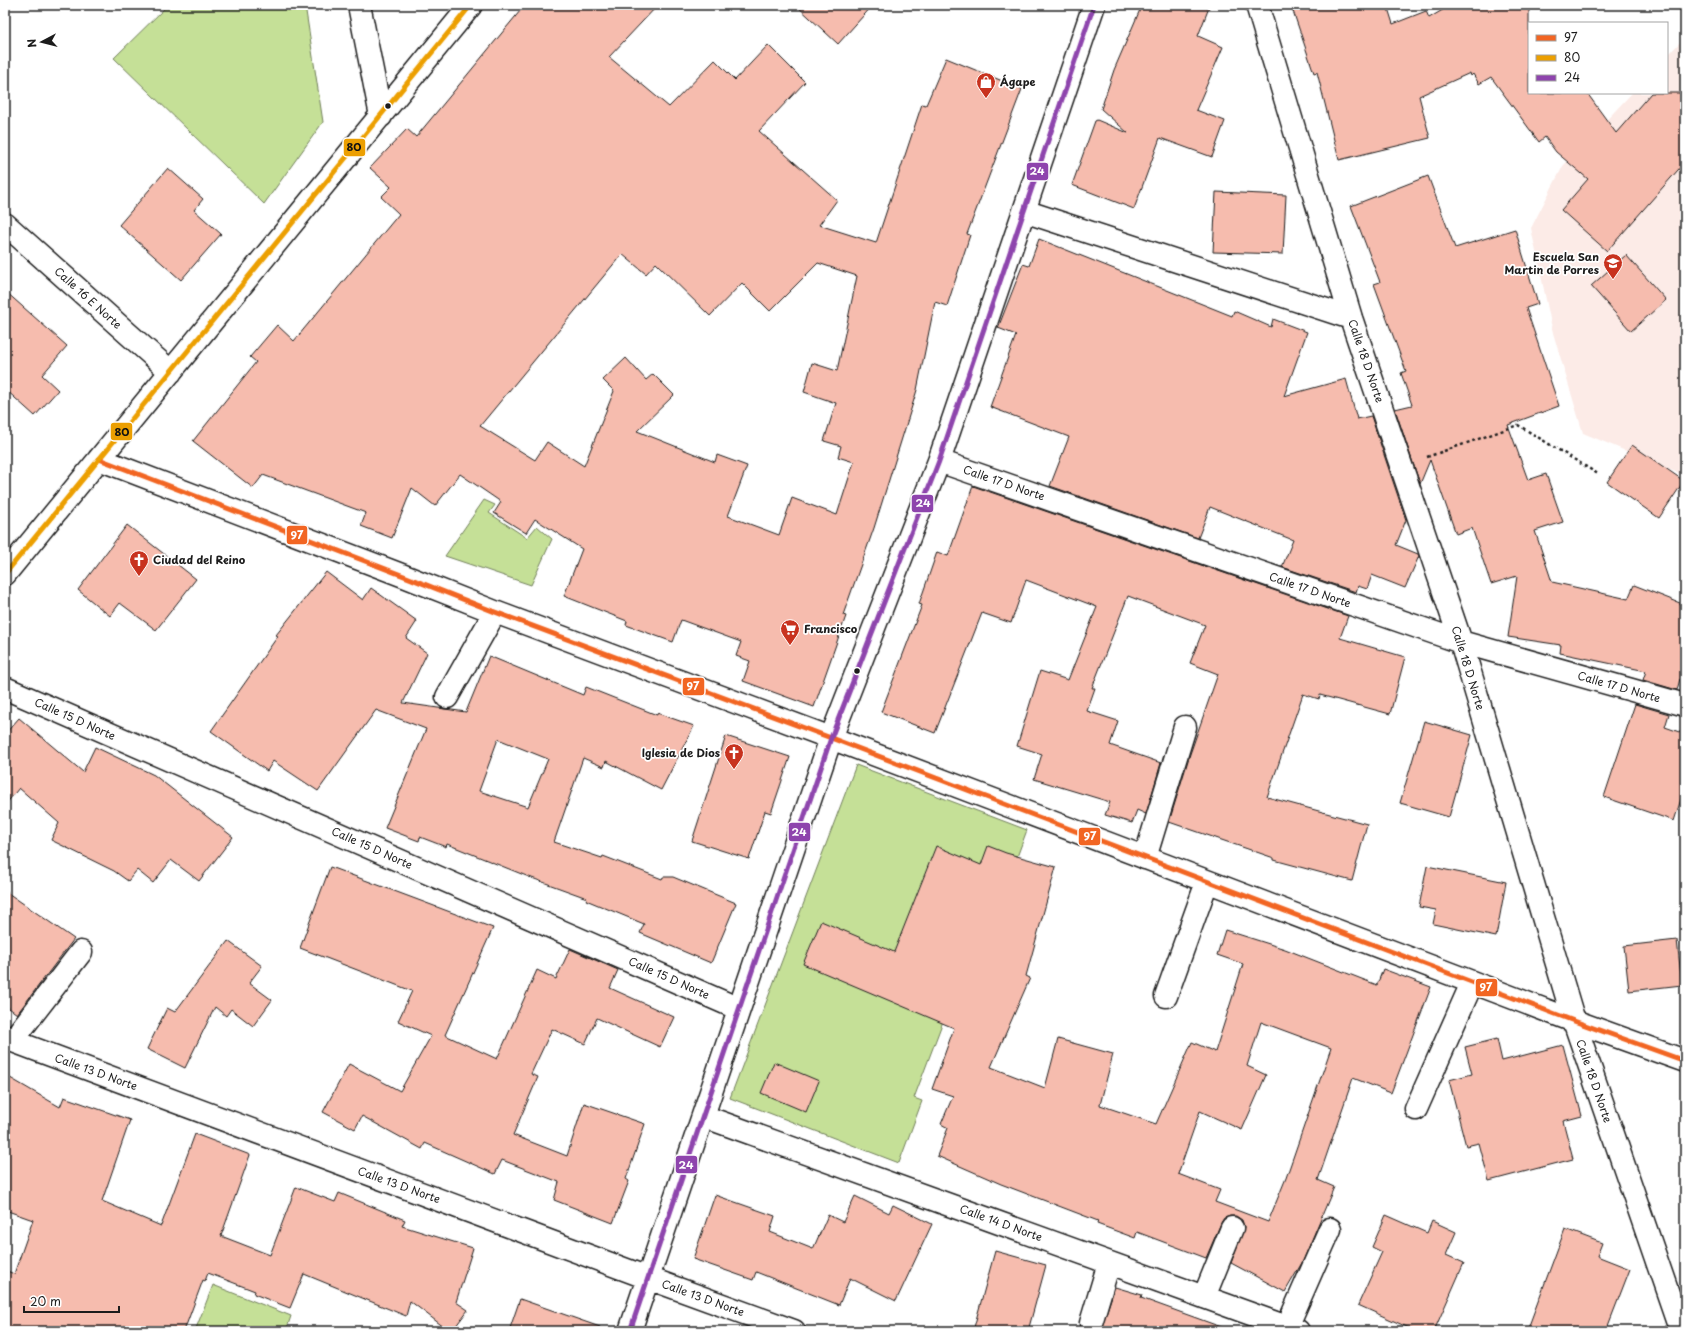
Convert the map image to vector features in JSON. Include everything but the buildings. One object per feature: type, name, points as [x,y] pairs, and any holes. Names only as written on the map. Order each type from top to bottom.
[{"type":"street","points":[[359,5],[381,116]]},
{"type":"street","points":[[5,574],[471,5]]},
{"type":"street","points":[[630,1331],[831,738],[939,460],[1094,5]]},
{"type":"street","name":"Calle 18 D Norte","points":[[1257,5],[1351,318],[1461,642],[1574,1021],[1681,1331]]},
{"type":"street","points":[[1024,211],[1351,318]]},
{"type":"street","name":"Calle 16 E Norte","points":[[5,224],[171,372]]},
{"type":"street","points":[[99,459],[495,612],[831,738],[1472,983],[1685,1061]]},
{"type":"street","name":"Calle 17 D Norte","points":[[939,460],[1461,642],[1685,705]]},
{"type":"street","points":[[447,697],[495,612]]},
{"type":"street","name":"Calle 15 D Norte","points":[[5,688],[739,1008]]},
{"type":"street","points":[[1145,858],[1185,727]]},
{"type":"street","points":[[1166,996],[1207,882]]},
{"type":"street","points":[[9,1040],[81,952]]},
{"type":"street","points":[[1416,1109],[1472,983]]},
{"type":"street","name":"Calle 13 D Norte","points":[[9,1040],[794,1331]]},
{"type":"street","name":"Calle 14 D Norte","points":[[703,1116],[1292,1329]]},
{"type":"street","points":[[1204,1297],[1232,1228]]},
{"type":"street","points":[[1292,1329],[1330,1229]]},
{"type":"street","points":[[1091,1323],[1109,1263]]},
{"type":"path","points":[[1402,466],[1518,425],[1598,474]]},
{"type":"shaded area","name":"Escuela San Martin de Porres","points":[[1685,37],[1685,476],[1583,433],[1553,333],[1531,228],[1563,166],[1631,94],[1668,94],[1668,55]]},
{"type":"green space","points":[[168,5],[305,5],[323,122],[264,204],[114,58]]},
{"type":"green space","points":[[484,500],[495,505],[489,513],[527,538],[537,526],[552,539],[531,585],[445,556]]},
{"type":"green space","points":[[856,765],[1027,830],[998,908],[951,1000],[914,1098],[922,1101],[899,1163],[730,1098]]},
{"type":"green space","points":[[213,1285],[291,1316],[286,1331],[195,1331]]},
{"type":"transit line","name":"80","points":[[5,574],[471,5]]},
{"type":"transit line","name":"24","points":[[630,1331],[831,738],[939,461],[1094,5]]},
{"type":"transit line","name":"97","points":[[99,459],[495,612],[831,738],[1574,1021],[1685,1061]]},
{"type":"place","name":"Ágape","points":[[986,99]]},
{"type":"place","name":"Escuela San Martin de Porres","points":[[1613,280]]},
{"type":"place","name":"Ciudad del Reino","points":[[139,577]]},
{"type":"place","name":"Francisco","points":[[790,646]]},
{"type":"place","name":"Iglesia de Dios","points":[[734,770]]}]
